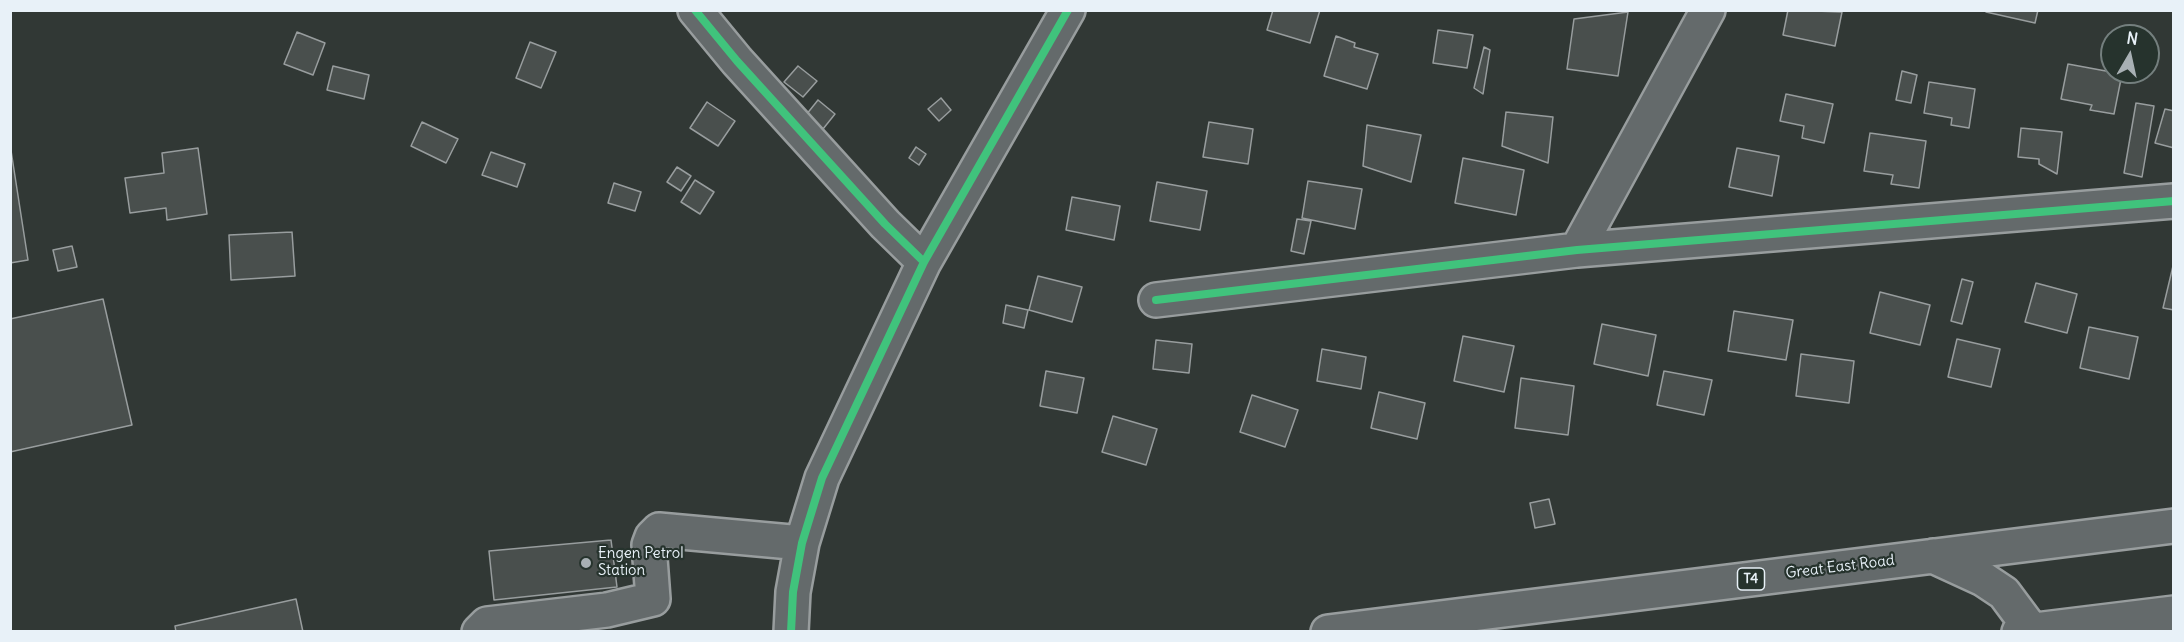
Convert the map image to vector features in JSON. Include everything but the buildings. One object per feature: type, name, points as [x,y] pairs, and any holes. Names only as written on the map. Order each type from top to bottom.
[{"type":"street","points":[[695,10],[737,61],[885,224],[924,262]]},
{"type":"street","points":[[790,632],[793,592],[802,543],[822,478],[924,262],[1068,10]]},
{"type":"street","points":[[1577,250],[1708,10]]},
{"type":"street","points":[[1156,300],[1577,250],[2174,201]]},
{"type":"street","name":"Great East Road","points":[[1328,632],[2174,526]]},
{"type":"street","points":[[479,632],[487,624],[609,621],[653,598],[649,545],[652,537],[659,530],[802,543]]},
{"type":"street","points":[[1933,556],[1983,579],[2004,593],[2028,631],[2097,627],[2174,613]]},
{"type":"cycle path","points":[[695,10],[737,61],[885,224],[924,262]]},
{"type":"cycle path","points":[[791,632],[793,592],[802,543],[822,478],[924,262],[1068,10]]},
{"type":"cycle path","points":[[1156,300],[1577,250],[2174,201]]},
{"type":"place","name":"Engen Petrol Station","points":[[586,563]]}]
